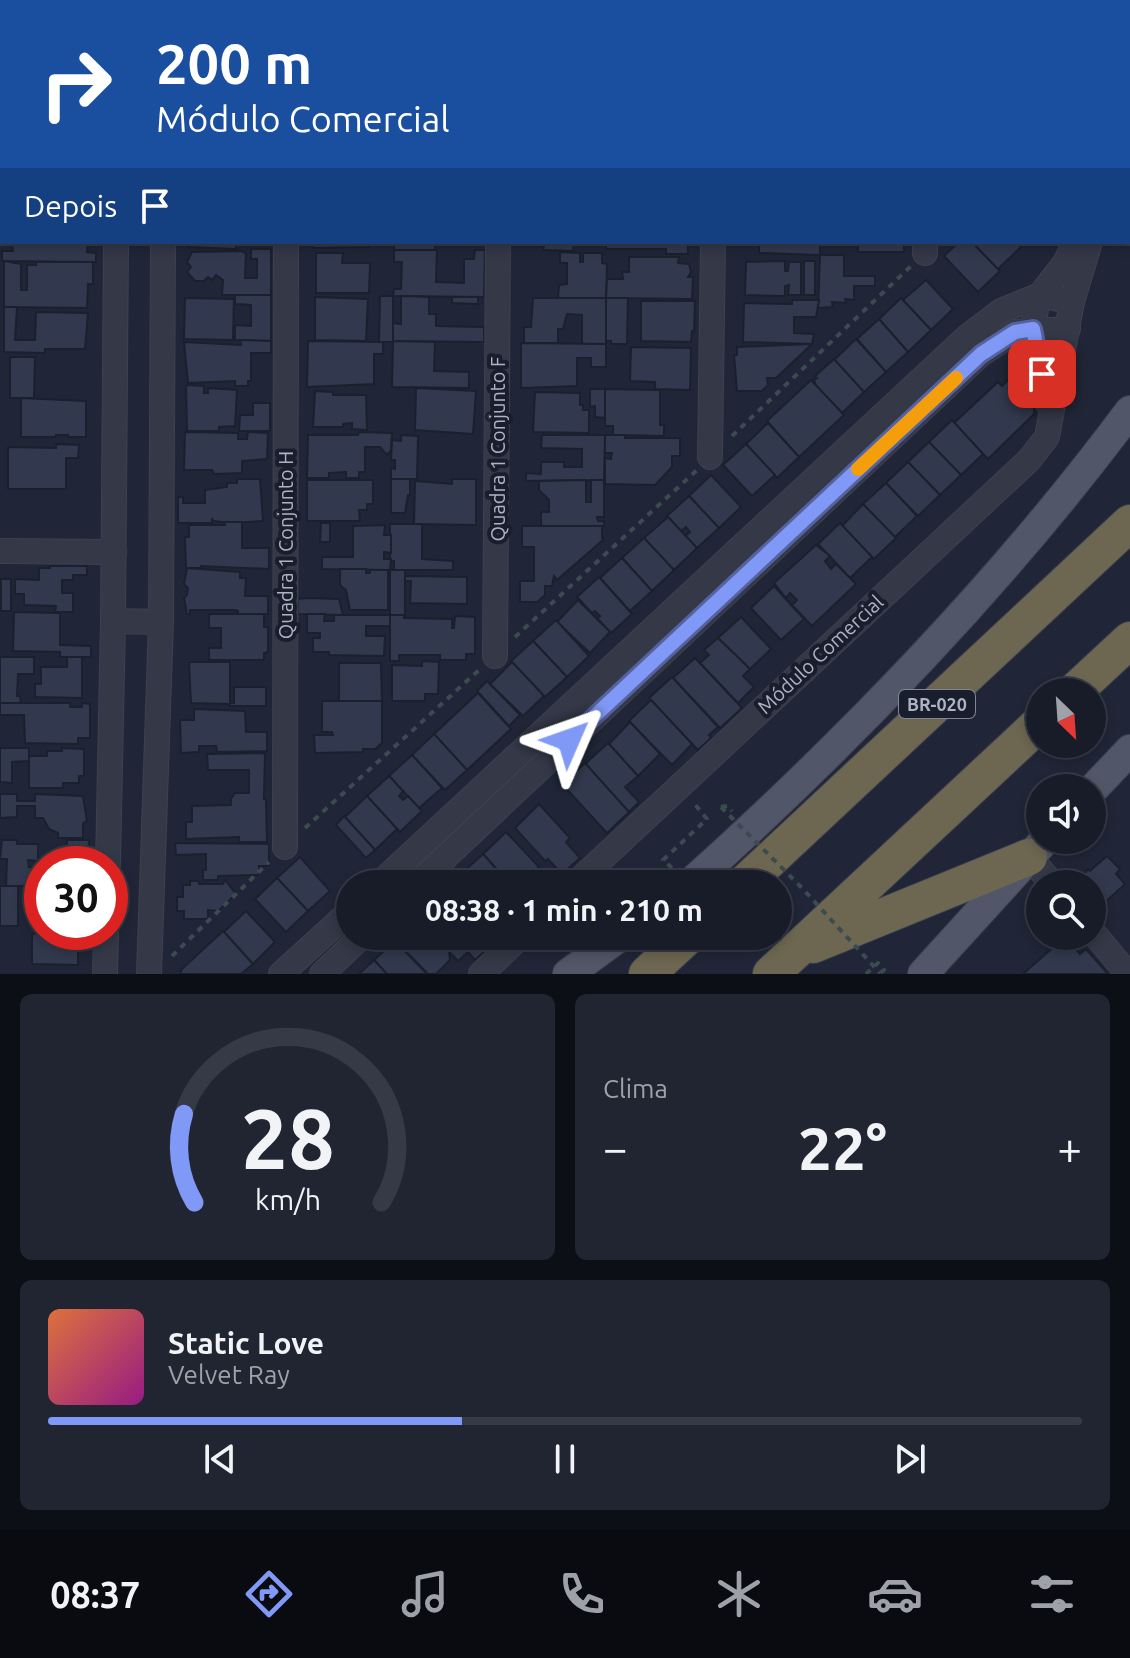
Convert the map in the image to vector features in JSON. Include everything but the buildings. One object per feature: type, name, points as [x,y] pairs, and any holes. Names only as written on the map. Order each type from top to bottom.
[{"type":"highway","name":"BR-020","points":[[759,870],[1130,523]]},
{"type":"highway","points":[[1089,678],[1130,640]]},
{"type":"highway","points":[[782,963],[1026,736]]},
{"type":"highway","points":[[782,963],[1026,854]]},
{"type":"highway","points":[[647,974],[673,950]]},
{"type":"main road","points":[[688,870],[899,684],[979,597],[1084,472],[1130,411]]},
{"type":"main road","points":[[1106,775],[1130,750]]},
{"type":"main road","points":[[931,971],[1033,854]]},
{"type":"main road","points":[[568,974],[601,950]]},
{"type":"street","points":[[108,846],[116,244]]},
{"type":"street","points":[[157,969],[163,244]]},
{"type":"street","name":"Quadra 1 Conjunto H","points":[[285,847],[286,244]]},
{"type":"street","name":"Quadra 1 Conjunto F","points":[[495,656],[498,244]]},
{"type":"street","points":[[710,457],[713,244]]},
{"type":"street","points":[[1050,415],[1033,329],[1040,295],[1065,263],[1074,244]]},
{"type":"street","name":"Módulo Comercial","points":[[590,870],[1029,460],[1047,437],[1072,302],[1089,244]]},
{"type":"street","points":[[398,870],[476,811],[974,345],[1001,311],[1040,295],[1072,302]]},
{"type":"street","points":[[974,345],[1015,332],[1068,329]]},
{"type":"street","points":[[0,551],[114,552]]},
{"type":"street","points":[[113,621],[161,622]]},
{"type":"street","points":[[428,870],[476,811]]},
{"type":"street","points":[[292,971],[336,925]]},
{"type":"street","points":[[1106,948],[1128,974]]},
{"type":"street","points":[[105,974],[106,950]]},
{"type":"street","points":[[322,974],[347,950]]},
{"type":"street","points":[[481,974],[506,950]]},
{"type":"path","points":[[157,969],[285,847],[710,457],[925,248]]},
{"type":"path","points":[[677,870],[663,860],[707,819],[679,785]]},
{"type":"path","points":[[723,821],[733,812],[727,806],[721,807],[801,887],[880,973],[884,970],[878,963],[866,974]]},
{"type":"slow traffic","points":[[858,469],[956,378]]},
{"type":"route","points":[[569,740],[981,354],[1015,332],[1033,329],[1042,374]]}]
